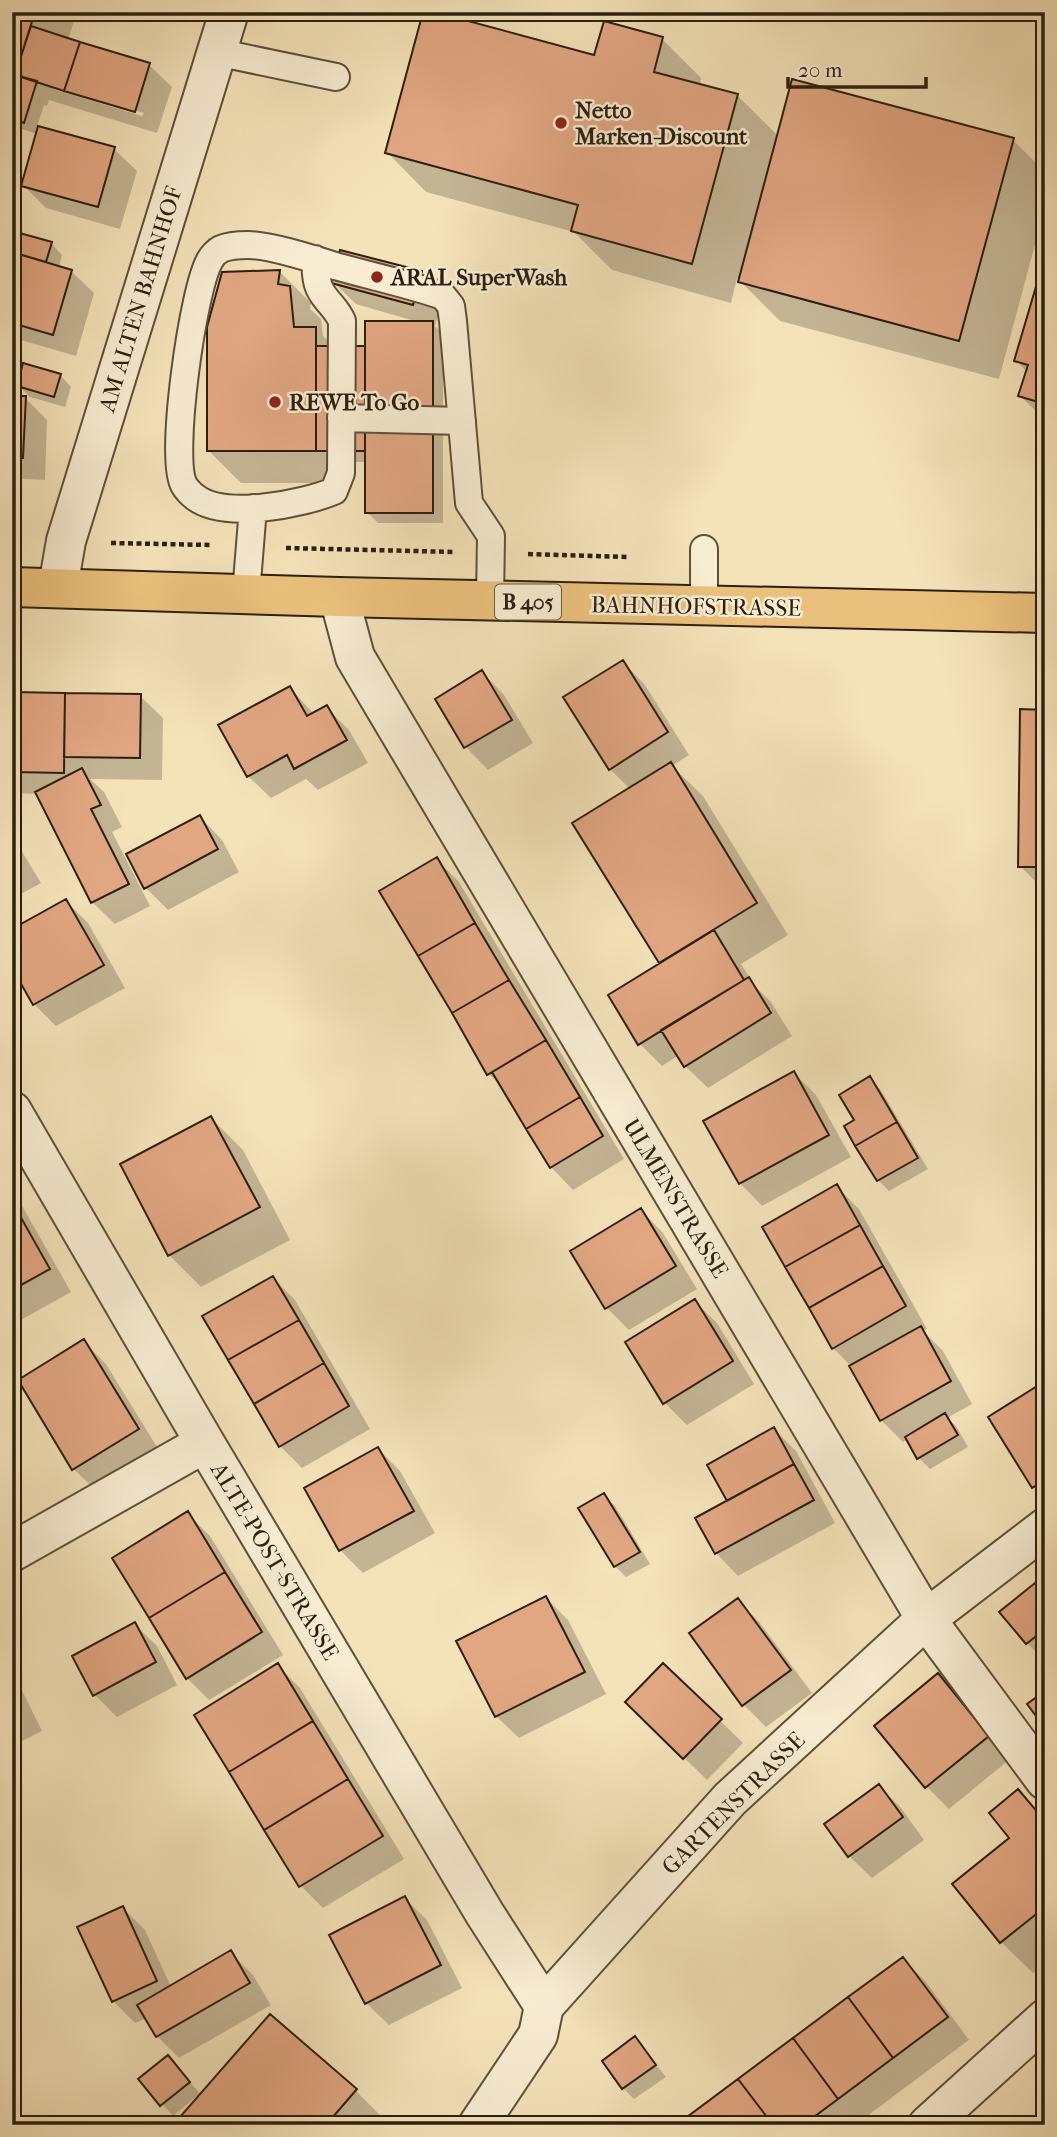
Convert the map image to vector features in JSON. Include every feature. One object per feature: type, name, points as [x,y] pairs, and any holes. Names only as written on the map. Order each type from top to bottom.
[{"type":"main road","name":"BAHNHOFSTRASSE","points":[[12,587],[1045,613]]},
{"type":"street","name":"AM ALTEN BAHNHOF","points":[[58,587],[66,541],[229,12]]},
{"type":"street","name":"ULMENSTRASSE","points":[[339,597],[355,657],[926,1619],[1045,1780]]},
{"type":"street","name":"ALTE-POST-STRASSE","points":[[12,1111],[205,1443],[485,1914],[544,2007]]},
{"type":"street","points":[[12,1552],[205,1443]]},
{"type":"street","name":"GARTENSTRASSE","points":[[478,2125],[538,2035],[544,2007],[730,1799],[926,1619],[1045,1528]]},
{"type":"street","points":[[928,2125],[1045,2019]]},
{"type":"lane","points":[[216,52],[336,77]]},
{"type":"lane","points":[[315,259],[317,281],[322,293],[336,307],[342,321],[341,473],[334,491],[282,507],[253,508],[210,505],[195,498],[184,484],[180,466],[186,361],[194,312],[210,260],[222,249],[249,245],[315,259],[443,296],[451,306],[453,321],[469,503],[491,536],[490,601]]},
{"type":"lane","points":[[341,418],[462,421]]},
{"type":"lane","points":[[246,594],[253,508]]},
{"type":"lane","points":[[704,549],[704,606]]},
{"type":"building","points":[[12,12],[35,12],[15,75],[12,74]]},
{"type":"building","name":"Netto Marken-Discount","points":[[423,12],[435,12],[594,55],[604,21],[663,37],[654,72],[738,94],[692,264],[571,231],[578,205],[385,153]]},
{"type":"building","points":[[31,26],[80,42],[64,91],[15,75]]},
{"type":"building","points":[[80,42],[150,63],[135,112],[64,91]]},
{"type":"building","points":[[12,74],[37,81],[24,123],[12,119]]},
{"type":"building","points":[[792,79],[1014,138],[959,341],[738,282]]},
{"type":"building","points":[[38,126],[115,147],[98,207],[21,186]]},
{"type":"building","points":[[16,232],[52,242],[46,262],[12,252]]},
{"type":"building","name":"ARAL SuperWash","points":[[340,250],[422,271],[413,305],[331,283]]},
{"type":"building","points":[[15,253],[72,270],[53,335],[12,323],[12,263]]},
{"type":"building","points":[[1045,256],[1045,404],[1018,396],[1028,365],[1014,361]]},
{"type":"building","points":[[280,270],[278,284],[290,286],[294,327],[316,327],[316,451],[207,451],[207,327],[222,272]]},
{"type":"building","points":[[365,321],[433,321],[433,513],[365,513]]},
{"type":"building","points":[[316,346],[365,346],[365,451],[316,451]]},
{"type":"building","points":[[23,363],[61,374],[54,397],[17,386]]},
{"type":"building","points":[[12,396],[26,396],[23,458],[12,458]]},
{"type":"building","points":[[623,660],[668,732],[609,770],[563,697]]},
{"type":"building","points":[[482,670],[512,720],[464,748],[435,699]]},
{"type":"building","points":[[290,686],[307,716],[327,705],[347,740],[294,769],[287,755],[247,777],[218,725]]},
{"type":"building","points":[[12,692],[65,693],[64,773],[12,772]]},
{"type":"building","points":[[65,693],[141,694],[140,758],[64,757]]},
{"type":"building","points":[[1020,709],[1045,710],[1045,867],[1018,867]]},
{"type":"building","points":[[671,762],[757,903],[659,963],[572,823]]},
{"type":"building","points":[[82,768],[101,805],[91,809],[129,884],[91,903],[35,792]]},
{"type":"building","points":[[200,815],[218,849],[144,889],[126,854]]},
{"type":"building","points":[[437,857],[475,923],[418,956],[379,891]]},
{"type":"building","points":[[66,899],[104,965],[33,1005],[12,968],[12,929]]},
{"type":"building","points":[[475,923],[509,980],[452,1013],[418,956]]},
{"type":"building","points":[[714,930],[744,980],[638,1045],[608,995]]},
{"type":"building","points":[[749,977],[771,1013],[684,1067],[661,1030]]},
{"type":"building","points":[[509,980],[546,1040],[487,1075],[452,1013]]},
{"type":"building","points":[[546,1040],[580,1097],[526,1129],[492,1072]]},
{"type":"building","points":[[794,1071],[829,1135],[739,1184],[703,1121]]},
{"type":"building","points":[[870,1076],[897,1122],[855,1146],[844,1126],[854,1120],[839,1095]]},
{"type":"building","points":[[580,1097],[603,1136],[550,1168],[526,1129]]},
{"type":"building","points":[[211,1116],[260,1207],[168,1256],[120,1164]]},
{"type":"building","points":[[897,1122],[918,1158],[877,1181],[855,1146]]},
{"type":"building","points":[[837,1184],[860,1225],[785,1267],[762,1227]]},
{"type":"building","points":[[15,1207],[50,1269],[12,1290],[12,1209]]},
{"type":"building","points":[[641,1208],[676,1266],[605,1309],[570,1251]]},
{"type":"building","points":[[860,1225],[883,1266],[809,1308],[785,1267]]},
{"type":"building","points":[[883,1266],[906,1306],[832,1349],[809,1308]]},
{"type":"building","points":[[273,1276],[299,1320],[228,1360],[202,1316]]},
{"type":"building","points":[[695,1299],[733,1361],[663,1404],[625,1342]]},
{"type":"building","points":[[299,1320],[324,1363],[254,1404],[228,1360]]},
{"type":"building","points":[[921,1326],[951,1381],[880,1421],[849,1366]]},
{"type":"building","points":[[84,1339],[139,1429],[72,1470],[18,1380]]},
{"type":"building","points":[[324,1363],[349,1406],[279,1447],[254,1404]]},
{"type":"building","points":[[1045,1381],[1045,1481],[1032,1488],[988,1417]]},
{"type":"building","points":[[945,1413],[958,1435],[917,1459],[905,1437]]},
{"type":"building","points":[[774,1427],[794,1464],[727,1501],[707,1465]]},
{"type":"building","points":[[378,1447],[414,1511],[339,1551],[304,1488]]},
{"type":"building","points":[[794,1464],[814,1500],[715,1554],[695,1518]]},
{"type":"building","points":[[604,1493],[640,1552],[614,1567],[578,1508]]},
{"type":"building","points":[[188,1511],[225,1572],[149,1618],[112,1558]]},
{"type":"building","points":[[225,1572],[262,1632],[186,1679],[149,1618]]},
{"type":"building","points":[[1045,1575],[1045,1629],[1026,1644],[999,1612]]},
{"type":"building","points":[[546,1596],[585,1672],[495,1717],[456,1641]]},
{"type":"building","points":[[738,1598],[791,1670],[742,1706],[689,1633]]},
{"type":"building","points":[[135,1622],[156,1662],[93,1696],[72,1656]]},
{"type":"building","points":[[278,1663],[313,1721],[229,1772],[194,1715]]},
{"type":"building","points":[[663,1663],[722,1719],[683,1759],[625,1702]]},
{"type":"building","points":[[938,1673],[989,1736],[925,1788],[874,1726]]},
{"type":"building","points":[[12,1690],[21,1709],[12,1713]]},
{"type":"building","points":[[1045,1691],[1045,1728],[1027,1704]]},
{"type":"building","points":[[313,1721],[348,1779],[264,1830],[229,1772]]},
{"type":"building","points":[[348,1779],[383,1836],[299,1887],[264,1830]]},
{"type":"building","points":[[879,1784],[903,1817],[848,1857],[824,1824]]},
{"type":"building","points":[[1018,1789],[1045,1821],[1045,1907],[1000,1943],[952,1884],[1009,1838],[989,1813]]},
{"type":"building","points":[[405,1896],[441,1965],[365,2004],[329,1935]]},
{"type":"building","points":[[123,1906],[157,1981],[112,2002],[77,1927]]},
{"type":"building","points":[[231,1950],[250,1983],[156,2037],[137,2005]]},
{"type":"building","points":[[903,1957],[948,2017],[893,2058],[848,1997]]},
{"type":"building","points":[[848,1997],[893,2058],[838,2099],[793,2038]]},
{"type":"building","points":[[270,2014],[357,2089],[326,2125],[173,2125]]},
{"type":"building","points":[[635,2036],[656,2065],[622,2089],[602,2061]]},
{"type":"building","points":[[793,2038],[838,2099],[803,2125],[773,2125],[738,2079]]},
{"type":"building","points":[[168,2055],[190,2082],[160,2106],[138,2079]]},
{"type":"building","points":[[738,2079],[773,2125],[687,2125],[683,2120]]},
{"type":"building","points":[[1045,2111],[1045,2125],[1031,2125]]},
{"type":"place","name":"Netto Marken-Discount","points":[[561,123]]},
{"type":"place","name":"ARAL SuperWash","points":[[377,277]]},
{"type":"place","name":"REWE To Go","points":[[275,402]]}]
